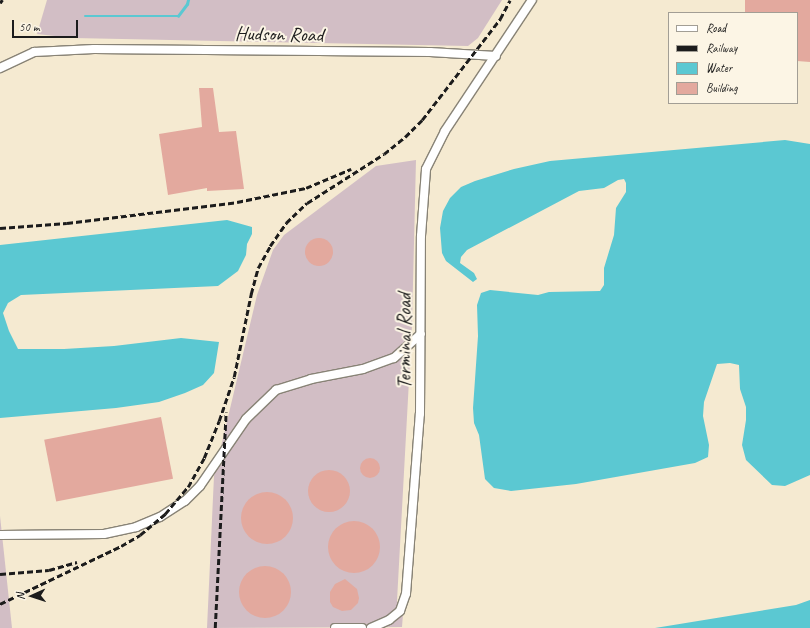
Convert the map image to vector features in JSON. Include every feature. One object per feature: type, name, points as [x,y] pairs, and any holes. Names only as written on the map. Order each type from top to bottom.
[{"type":"street","points":[[496,56],[532,0]]},
{"type":"street","name":"Hudson Road","points":[[0,68],[34,52],[94,49],[430,52],[496,56]]},
{"type":"street","name":"Terminal Road","points":[[371,628],[389,620],[400,611],[406,594],[420,414],[421,236],[426,169],[432,153],[445,131],[496,56]]},
{"type":"street","points":[[0,535],[104,534],[136,527],[160,517],[185,501],[200,486],[246,419],[276,390],[311,379],[363,369],[394,358],[421,334]]},
{"type":"street","points":[[335,628],[362,628]]},
{"type":"shaded area","points":[[47,0],[502,0],[478,38],[468,46],[73,38],[37,34]]},
{"type":"shaded area","points":[[416,160],[412,325],[397,601],[403,614],[402,627],[207,628],[214,476],[257,295],[273,250],[284,235],[376,166]]},
{"type":"shaded area","points":[[0,516],[12,628],[0,628]]},
{"type":"water","points":[[785,140],[810,144],[810,475],[785,486],[772,485],[746,460],[742,445],[746,420],[746,407],[740,389],[739,365],[730,363],[717,364],[704,402],[703,416],[709,445],[708,457],[695,463],[576,484],[511,491],[494,488],[485,479],[479,435],[474,423],[473,408],[478,336],[477,305],[481,293],[490,290],[538,295],[549,292],[600,291],[604,285],[604,268],[614,235],[616,208],[626,192],[626,183],[624,179],[618,180],[604,188],[579,191],[467,250],[461,257],[460,263],[474,273],[477,279],[473,282],[446,261],[442,253],[440,228],[443,211],[450,198],[461,187],[475,181],[514,169],[550,161]]},
{"type":"water","points":[[227,220],[252,227],[252,234],[247,244],[246,255],[238,271],[218,286],[21,295],[8,303],[3,313],[9,331],[18,349],[64,349],[114,346],[181,338],[219,342],[214,373],[203,385],[159,402],[116,408],[0,418],[0,245]]},
{"type":"water","points":[[810,600],[810,628],[655,628],[796,605]]},
{"type":"building","points":[[745,0],[810,0],[810,62],[798,61],[798,12],[745,12]]},
{"type":"building","points":[[199,88],[213,88],[219,132],[236,131],[244,189],[207,191],[207,188],[168,195],[159,134],[202,127]]},
{"type":"building","points":[[319,238],[329,242],[333,252],[329,262],[319,266],[309,262],[305,252],[309,242]]},
{"type":"building","points":[[161,417],[173,479],[56,502],[44,440]]},
{"type":"building","points":[[370,458],[377,461],[380,468],[377,475],[370,478],[363,475],[360,468],[363,461]]},
{"type":"building","points":[[325,470],[333,470],[344,476],[350,487],[350,495],[344,506],[333,512],[325,512],[314,506],[308,495],[308,487],[314,476]]},
{"type":"building","points":[[262,492],[272,492],[286,499],[293,513],[293,523],[286,537],[272,544],[262,544],[252,540],[245,533],[241,523],[241,513],[245,503],[252,496]]},
{"type":"building","points":[[349,521],[359,521],[373,528],[380,542],[380,552],[373,566],[359,573],[349,573],[339,569],[332,562],[328,552],[328,542],[332,532],[339,525]]},
{"type":"building","points":[[265,566],[275,568],[283,574],[289,582],[291,592],[289,602],[283,610],[275,616],[265,618],[255,616],[247,610],[241,602],[239,592],[241,582],[247,574],[255,568]]},
{"type":"building","points":[[345,579],[357,589],[359,598],[358,603],[351,610],[342,611],[333,607],[330,602],[330,592],[335,584]]},
{"type":"waterway","points":[[85,16],[178,16],[187,4],[188,0]]},
{"type":"railway","points":[[0,604],[121,546],[140,535],[165,514],[188,487],[204,458],[219,421],[234,377],[251,294],[258,268],[270,246],[286,223],[307,203],[384,154],[405,137],[422,120],[500,19],[510,0]]},
{"type":"railway","points":[[0,228],[67,223],[237,202],[306,188],[351,169]]},
{"type":"railway","points":[[215,628],[226,412]]},
{"type":"railway","points":[[0,574],[49,570],[77,562]]}]
